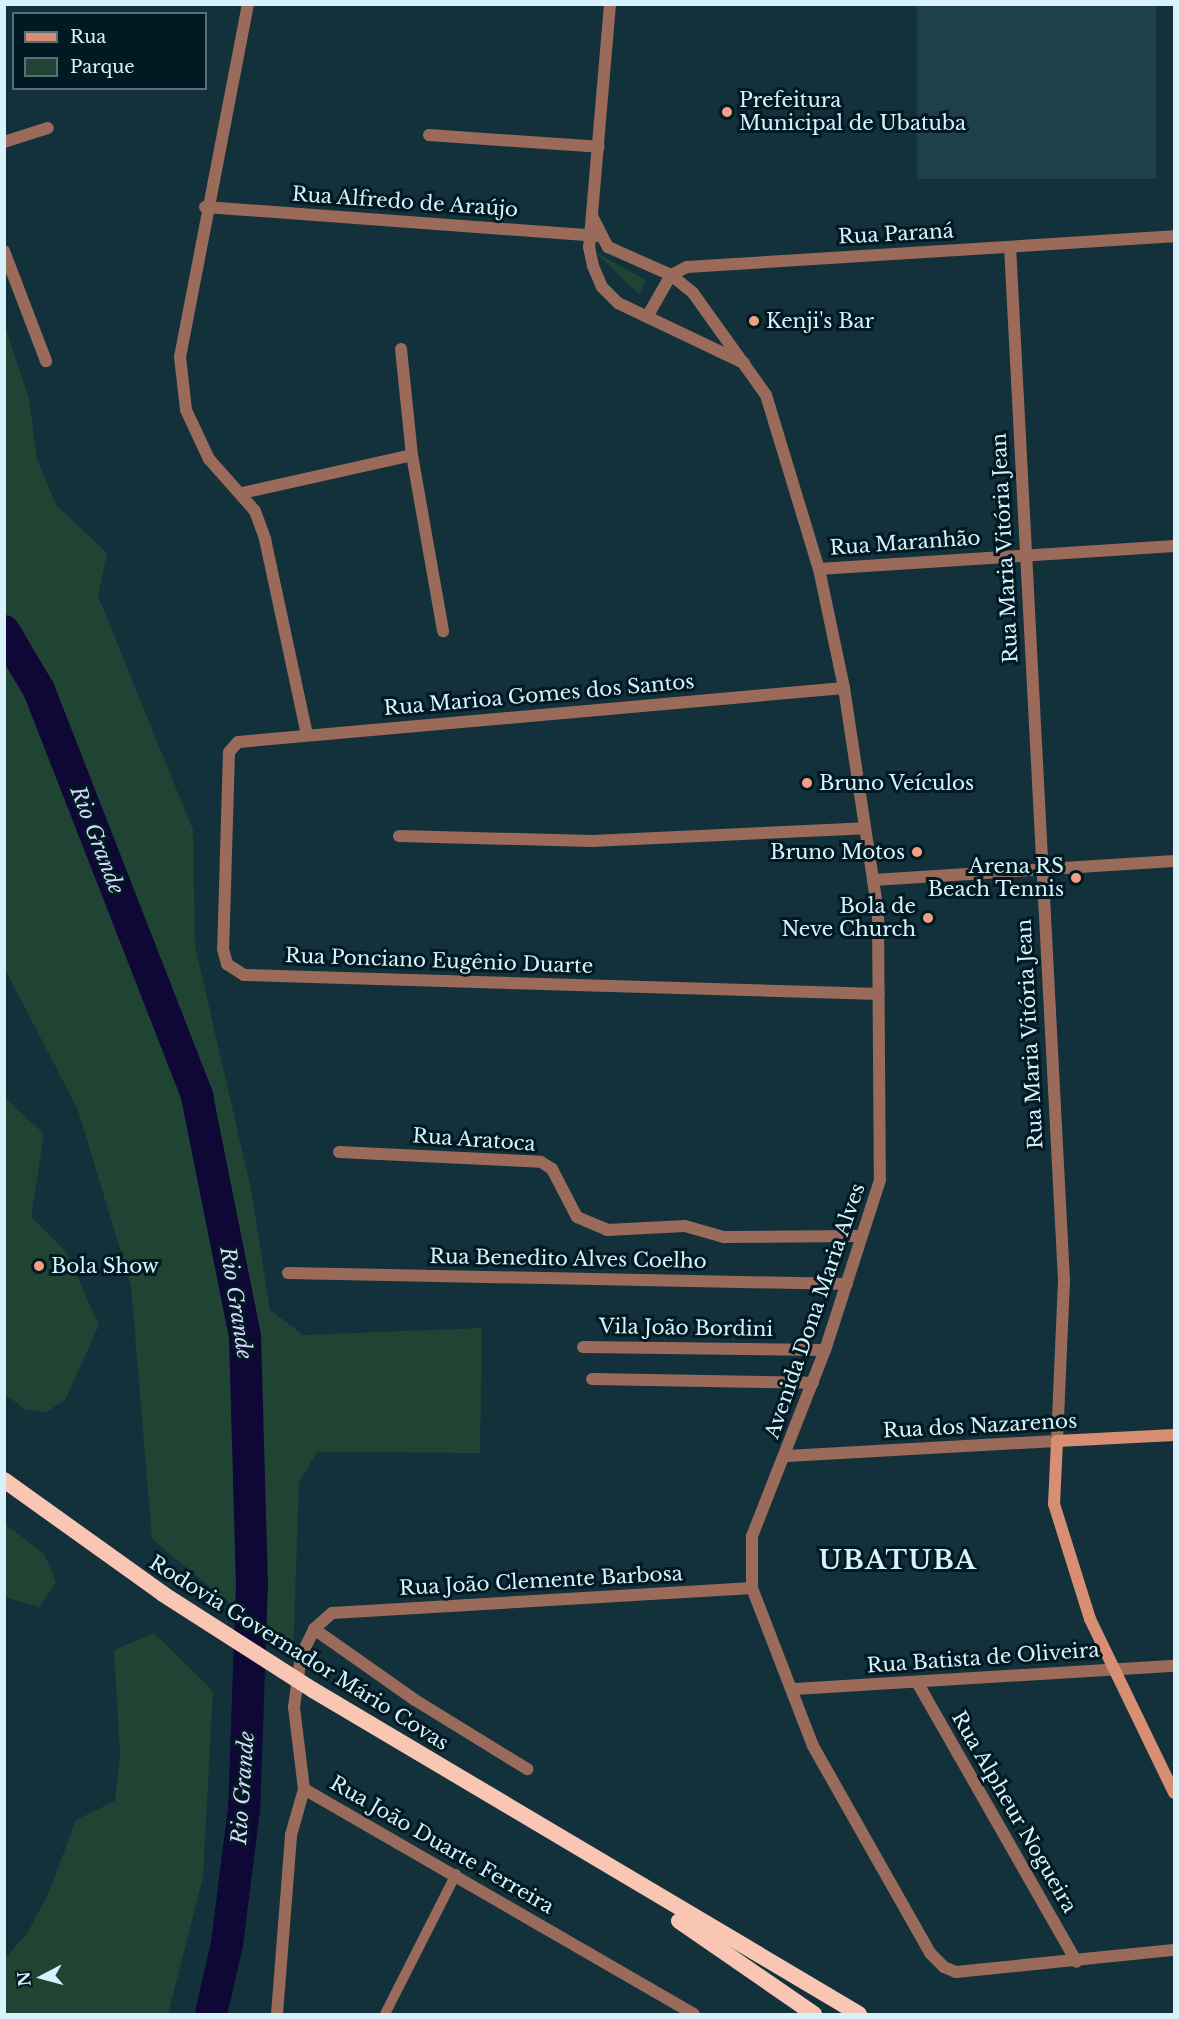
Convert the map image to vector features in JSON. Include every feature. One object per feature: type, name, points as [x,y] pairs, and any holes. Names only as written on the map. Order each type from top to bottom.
[{"type":"highway","name":"Rodovia Governador Mário Covas","points":[[4,1480],[163,1594],[313,1690],[578,1850],[859,2014]]},
{"type":"highway","name":"Rodovia Governador Mário Covas","points":[[578,1850],[814,2014]]},
{"type":"main road","name":"Rua dos Nazarenos","points":[[1057,1441],[1174,1435]]},
{"type":"main road","name":"Rua Maria Vitória Jean","points":[[1057,1441],[1059,1531],[1090,1619],[1174,1793]]},
{"type":"street","points":[[248,4],[205,207],[180,357],[186,410],[209,459],[242,493],[265,538],[307,735]]},
{"type":"street","points":[[610,4],[592,216],[596,236],[592,266],[602,287],[647,318],[747,364]]},
{"type":"street","points":[[4,142],[48,128]]},
{"type":"street","points":[[429,135],[599,147]]},
{"type":"street","name":"Rua Alfredo de Araújo","points":[[205,207],[596,236]]},
{"type":"street","name":"Avenida Dona Maria Alves","points":[[596,236],[620,257],[671,275],[693,293],[747,364],[780,434],[819,569],[844,688],[873,880],[879,994],[880,1180],[859,1236],[847,1284],[825,1350],[787,1456],[752,1536],[752,1588],[795,1689],[813,1746],[930,1953],[956,1972],[1077,1962]]},
{"type":"street","name":"Rua Paraná","points":[[671,275],[707,264],[1174,236]]},
{"type":"street","name":"Rua Maria Vitória Jean","points":[[1010,247],[1039,870],[1064,1280],[1057,1441]]},
{"type":"street","points":[[4,251],[46,361]]},
{"type":"street","points":[[647,318],[671,275]]},
{"type":"street","points":[[401,349],[412,455],[442,631]]},
{"type":"street","points":[[242,493],[412,455]]},
{"type":"street","name":"Rua Maranhão","points":[[819,569],[1174,546]]},
{"type":"street","name":"Rua Marioa Gomes dos Santos","points":[[238,742],[844,688]]},
{"type":"street","name":"Rua Ponciano Eugênio Duarte","points":[[238,742],[229,752],[223,950],[227,964],[244,975],[879,994]]},
{"type":"street","points":[[399,836],[592,841],[865,828]]},
{"type":"street","points":[[873,880],[1174,861]]},
{"type":"street","name":"Rua Aratoca","points":[[339,1152],[541,1162],[552,1169],[577,1217],[607,1230],[685,1226],[724,1237],[859,1236]]},
{"type":"street","name":"Rua Benedito Alves Coelho","points":[[288,1273],[847,1284]]},
{"type":"street","name":"Vila João Bordini","points":[[583,1347],[825,1350]]},
{"type":"street","points":[[592,1379],[813,1383]]},
{"type":"street","name":"Rua dos Nazarenos","points":[[787,1456],[1057,1441]]},
{"type":"street","name":"Rua João Clemente Barbosa","points":[[314,1629],[332,1613],[752,1588]]},
{"type":"street","points":[[304,1790],[294,1707],[301,1656],[314,1629],[415,1700],[527,1769]]},
{"type":"street","name":"Rua Batista de Oliveira","points":[[795,1689],[1174,1666]]},
{"type":"street","name":"Rua Alpheur Nogueira","points":[[917,1682],[1077,1962]]},
{"type":"street","name":"Rua João Duarte Ferreira","points":[[277,2014],[285,1960],[291,1835],[304,1790],[456,1874],[693,2014]]},
{"type":"street","points":[[1077,1962],[1174,1950]]},
{"type":"lane","points":[[385,2014],[456,1874]]},
{"type":"shaded area","points":[[917,5],[1156,5],[1156,179],[917,179]]},
{"type":"green space","points":[[595,252],[646,280],[639,294]]},
{"type":"green space","points":[[4,323],[29,399],[37,459],[56,505],[107,553],[98,596],[193,830],[195,946],[251,1189],[270,1310],[303,1335],[482,1328],[480,1453],[317,1452],[299,1482],[293,1656],[152,1539],[131,1285],[78,1110],[5,969]]},
{"type":"green space","name":"Bola Show","points":[[4,1097],[44,1134],[31,1217],[66,1252],[99,1325],[65,1400],[46,1412],[26,1410],[5,1394]]},
{"type":"green space","points":[[5,1524],[44,1554],[56,1582],[40,1607],[5,1597]]},
{"type":"green space","points":[[154,1633],[213,1691],[203,1877],[168,2014],[5,2014],[5,1959],[28,1932],[49,1892],[76,1820],[115,1801],[120,1753],[114,1650]]},
{"type":"waterway","name":"Rio Grande","points":[[4,631],[39,690],[197,1096],[245,1336],[252,1584],[244,1809],[227,1944],[211,2014]]},
{"type":"place","name":"Prefeitura Municipal de Ubatuba","points":[[727,112]]},
{"type":"place","name":"Kenji's Bar","points":[[754,321]]},
{"type":"place","name":"Bruno Veículos","points":[[807,783]]},
{"type":"place","name":"Bruno Motos","points":[[917,852]]},
{"type":"place","name":"Arena RS Beach Tennis","points":[[1076,878]]},
{"type":"place","name":"Bola de Neve Church","points":[[928,918]]},
{"type":"place","name":"Bola Show","points":[[39,1266]]},
{"type":"district","name":"UBATUBA","points":[[898,1561]]}]
